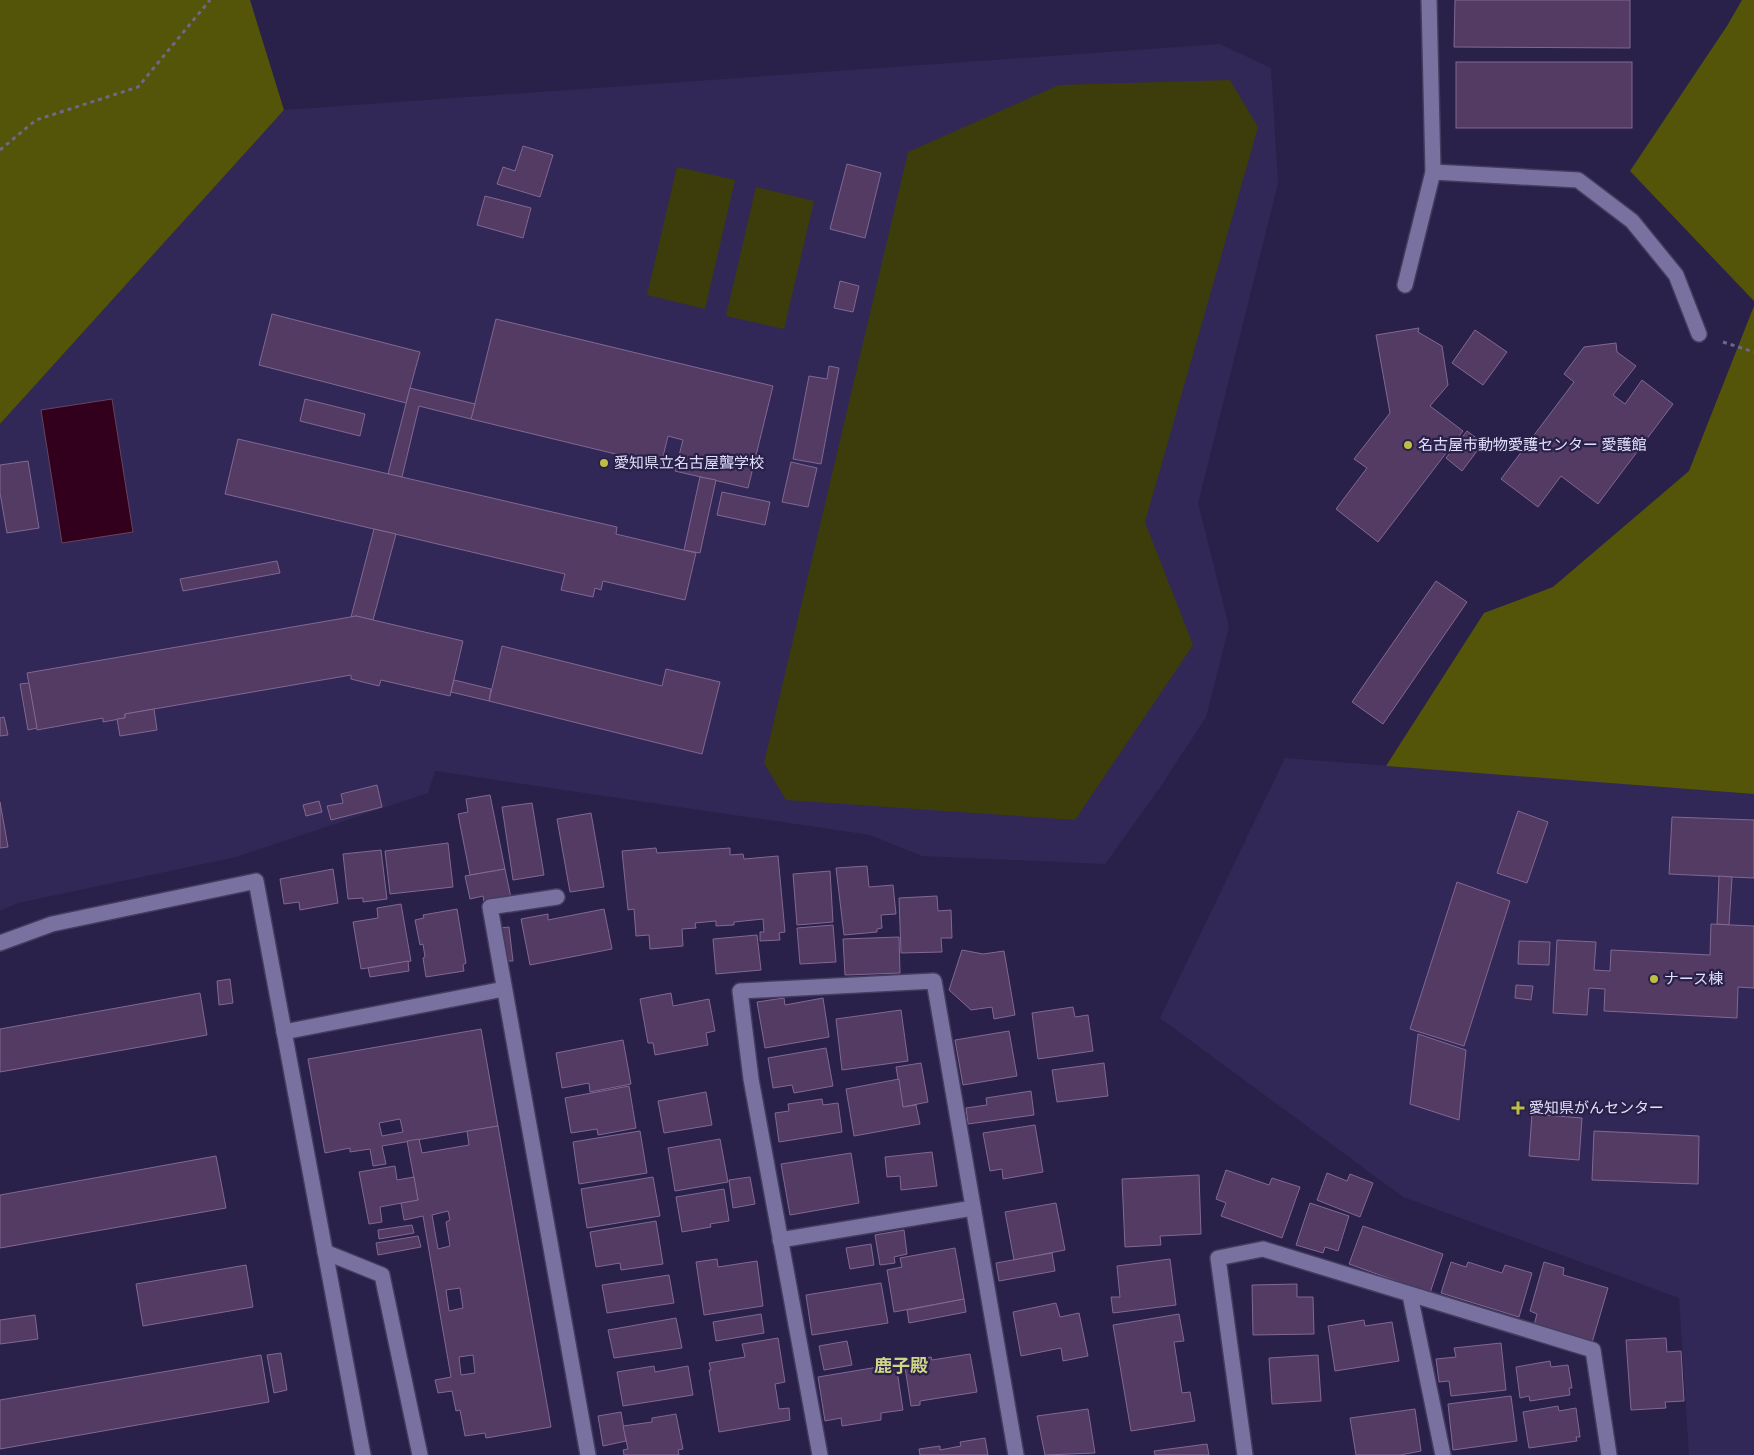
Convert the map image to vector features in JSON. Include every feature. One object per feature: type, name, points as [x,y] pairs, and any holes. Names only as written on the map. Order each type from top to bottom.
[{"type":"street","points":[[1404,285],[1433,172],[1429,0]]},
{"type":"street","points":[[1433,172],[1578,180],[1632,221],[1676,275],[1699,334]]},
{"type":"street","points":[[0,943],[52,924],[256,881],[363,1455]]},
{"type":"street","points":[[557,897],[490,907],[588,1455]]},
{"type":"street","points":[[820,1455],[751,1079],[740,991],[934,980],[1016,1455]]},
{"type":"street","points":[[284,1032],[504,989]]},
{"type":"street","points":[[780,1240],[974,1208]]},
{"type":"street","points":[[1245,1455],[1218,1258],[1263,1249],[1593,1350],[1609,1455]]},
{"type":"street","points":[[325,1252],[382,1275],[420,1455]]},
{"type":"street","points":[[1410,1294],[1443,1455]]},
{"type":"path","points":[[0,150],[36,120],[138,87],[210,0]]},
{"type":"path","points":[[1699,334],[1754,352]]},
{"type":"shaded area","points":[[0,0],[250,0],[284,110],[0,424]]},
{"type":"shaded area","points":[[1742,0],[1754,0],[1754,301],[1630,171],[1727,26]]},
{"type":"shaded area","name":"愛知県立名古屋聾学校","points":[[1220,44],[1271,68],[1278,183],[1198,503],[1229,627],[1206,717],[1159,789],[1105,864],[922,856],[870,835],[435,771],[428,793],[236,857],[18,903],[0,911],[0,424],[284,110]]},
{"type":"shaded area","points":[[1230,80],[1258,127],[1145,522],[1193,645],[1075,820],[786,800],[764,763],[908,152],[1059,85]]},
{"type":"shaded area","points":[[677,167],[735,180],[705,309],[647,295]]},
{"type":"shaded area","points":[[756,187],[814,201],[784,329],[726,316]]},
{"type":"shaded area","points":[[1754,306],[1754,794],[1386,766],[1484,613],[1553,587],[1689,471]]},
{"type":"shaded area","points":[[112,399],[133,532],[62,543],[41,410]]},
{"type":"shaded area","name":"愛知県がんセンター","points":[[1285,758],[1754,794],[1754,1455],[1689,1455],[1679,1298],[1403,1197],[1160,1018]]},
{"type":"building","points":[[1455,0],[1630,0],[1630,48],[1454,47]]},
{"type":"building","points":[[1456,62],[1632,62],[1632,128],[1456,128]]},
{"type":"building","points":[[523,146],[553,155],[540,197],[497,184],[503,167],[515,171]]},
{"type":"building","points":[[847,164],[881,173],[865,238],[830,229]]},
{"type":"building","points":[[485,196],[531,208],[523,238],[477,225]]},
{"type":"building","points":[[840,281],[859,286],[853,312],[834,308]]},
{"type":"building","points":[[272,314],[420,352],[406,403],[259,365]]},
{"type":"building","points":[[496,319],[773,386],[748,488],[675,471],[683,440],[668,436],[661,465],[471,419]]},
{"type":"building","name":"名古屋市動物愛護センター 愛護館","points":[[1419,328],[1418,332],[1442,346],[1448,385],[1430,406],[1463,431],[1378,542],[1336,509],[1367,468],[1354,459],[1390,413],[1376,335]]},
{"type":"building","points":[[1475,330],[1507,352],[1483,385],[1452,363]]},
{"type":"building","points":[[1616,343],[1617,352],[1636,366],[1613,395],[1625,404],[1642,380],[1673,404],[1598,504],[1561,476],[1538,507],[1501,479],[1574,382],[1564,374],[1584,347]]},
{"type":"building","points":[[829,366],[839,368],[821,464],[793,459],[809,376],[827,379]]},
{"type":"building","points":[[410,388],[475,404],[471,419],[419,406],[402,477],[388,474]]},
{"type":"building","points":[[305,399],[365,414],[360,436],[300,421]]},
{"type":"building","points":[[1467,431],[1483,443],[1462,471],[1446,458]]},
{"type":"building","points":[[238,439],[617,527],[616,534],[696,553],[685,600],[603,581],[601,590],[595,588],[593,597],[561,590],[565,574],[225,494]]},
{"type":"building","points":[[28,461],[39,528],[7,533],[0,493],[0,465]]},
{"type":"building","points":[[791,462],[817,468],[808,507],[782,502]]},
{"type":"building","points":[[700,477],[716,480],[700,553],[684,550]]},
{"type":"building","points":[[722,492],[770,502],[765,525],[717,515]]},
{"type":"building","points":[[374,529],[396,534],[373,620],[356,616],[351,617]]},
{"type":"building","points":[[277,561],[280,573],[183,591],[180,579]]},
{"type":"building","points":[[1436,581],[1467,602],[1383,724],[1352,702]]},
{"type":"building","points":[[356,616],[463,641],[450,696],[381,680],[379,686],[351,679],[351,675],[125,714],[125,718],[103,722],[103,718],[37,730],[27,673]]},
{"type":"building","points":[[502,646],[662,686],[666,669],[720,682],[702,754],[489,701]]},
{"type":"building","points":[[454,680],[491,689],[489,701],[451,692]]},
{"type":"building","points":[[29,683],[37,728],[28,730],[20,684]]},
{"type":"building","points":[[154,709],[157,730],[120,736],[117,719],[125,718],[125,714]]},
{"type":"building","points":[[4,717],[8,735],[0,736],[0,718]]},
{"type":"building","points":[[377,785],[382,807],[331,820],[327,806],[343,803],[341,794]]},
{"type":"building","points":[[490,795],[505,869],[470,875],[458,814],[468,812],[466,799]]},
{"type":"building","points":[[319,801],[322,812],[306,816],[303,805]]},
{"type":"building","points":[[0,802],[8,847],[0,848]]},
{"type":"building","points":[[532,803],[544,875],[513,880],[502,807]]},
{"type":"building","points":[[1518,811],[1548,822],[1527,883],[1497,873]]},
{"type":"building","points":[[591,813],[604,887],[570,892],[557,819]]},
{"type":"building","points":[[1672,817],[1754,820],[1754,878],[1669,874]]},
{"type":"building","points":[[448,843],[453,887],[390,894],[385,851]]},
{"type":"building","points":[[656,848],[657,853],[730,848],[730,855],[743,854],[744,859],[778,856],[785,932],[779,933],[780,940],[760,941],[760,932],[764,932],[763,919],[734,922],[734,925],[716,926],[716,921],[695,923],[696,928],[682,929],[683,946],[650,949],[649,935],[636,936],[634,909],[628,910],[622,851]]},
{"type":"building","points":[[381,850],[387,899],[363,902],[363,898],[348,899],[343,854]]},
{"type":"building","points":[[867,866],[869,887],[893,885],[896,914],[881,915],[882,928],[877,929],[877,932],[844,935],[836,868]]},
{"type":"building","points":[[333,869],[338,903],[300,910],[299,902],[284,904],[280,879]]},
{"type":"building","points":[[505,869],[511,898],[484,903],[483,896],[470,899],[465,876]]},
{"type":"building","points":[[830,871],[833,922],[797,925],[793,874]]},
{"type":"building","points":[[1719,876],[1732,877],[1729,925],[1717,924]]},
{"type":"building","points":[[1457,882],[1510,901],[1464,1046],[1410,1029]]},
{"type":"building","points":[[937,896],[938,911],[951,910],[952,938],[941,938],[942,952],[901,953],[899,898]]},
{"type":"building","points":[[401,904],[411,961],[361,969],[353,922],[378,918],[377,908]]},
{"type":"building","points":[[457,909],[466,963],[463,965],[464,971],[426,977],[423,944],[420,945],[415,920],[424,918],[423,915]]},
{"type":"building","points":[[604,909],[612,949],[530,965],[521,919],[548,914],[548,920]]},
{"type":"building","name":"ナース棟","points":[[1711,924],[1754,926],[1754,988],[1738,987],[1737,1018],[1604,1011],[1605,989],[1589,988],[1587,1015],[1553,1013],[1557,940],[1596,942],[1594,970],[1610,971],[1611,950],[1710,955]]},
{"type":"building","points":[[833,925],[836,962],[800,964],[797,928]]},
{"type":"building","points":[[509,927],[513,961],[504,961],[500,928]]},
{"type":"building","points":[[757,935],[761,970],[716,974],[713,939]]},
{"type":"building","points":[[899,937],[900,973],[845,975],[843,939]]},
{"type":"building","points":[[1519,941],[1550,942],[1549,965],[1518,964]]},
{"type":"building","points":[[962,950],[983,954],[1004,951],[1015,1015],[994,1019],[992,1007],[971,1010],[949,990]]},
{"type":"building","points":[[408,961],[409,971],[370,977],[368,968]]},
{"type":"building","points":[[230,979],[233,1003],[219,1005],[217,981]]},
{"type":"building","points":[[1516,985],[1533,986],[1531,1000],[1515,998]]},
{"type":"building","points":[[200,993],[207,1035],[0,1072],[0,1029]]},
{"type":"building","points":[[671,993],[673,1006],[709,999],[715,1031],[706,1033],[708,1045],[655,1055],[653,1043],[648,1043],[640,999]]},
{"type":"building","points":[[784,998],[785,1005],[823,998],[829,1037],[765,1048],[757,1002]]},
{"type":"building","points":[[1073,1007],[1075,1017],[1088,1015],[1093,1051],[1038,1059],[1032,1013]]},
{"type":"building","points":[[901,1010],[908,1061],[842,1070],[836,1019]]},
{"type":"building","points":[[481,1029],[498,1126],[382,1146],[386,1164],[373,1166],[370,1149],[350,1152],[350,1148],[325,1153],[308,1059]],"holes":[[[400,1119],[403,1132],[382,1136],[379,1123]]]},
{"type":"building","points":[[1009,1031],[1017,1076],[963,1085],[955,1040]]},
{"type":"building","points":[[1418,1034],[1466,1050],[1459,1120],[1410,1104]]},
{"type":"building","points":[[623,1040],[631,1084],[590,1092],[589,1083],[562,1088],[556,1053]]},
{"type":"building","points":[[826,1048],[833,1086],[794,1093],[792,1085],[773,1088],[768,1058]]},
{"type":"building","points":[[921,1063],[928,1102],[903,1107],[896,1067]]},
{"type":"building","points":[[1104,1063],[1108,1096],[1057,1102],[1052,1070]]},
{"type":"building","points":[[899,1079],[903,1107],[916,1105],[920,1124],[854,1136],[846,1089]]},
{"type":"building","points":[[629,1086],[636,1128],[598,1135],[597,1129],[571,1133],[565,1098]]},
{"type":"building","points":[[1031,1091],[1034,1115],[968,1124],[966,1108],[987,1105],[986,1098]]},
{"type":"building","points":[[706,1092],[712,1125],[664,1133],[658,1101]]},
{"type":"building","points":[[822,1099],[823,1105],[838,1103],[842,1132],[779,1142],[775,1113],[789,1111],[788,1104]]},
{"type":"building","points":[[1532,1114],[1582,1118],[1579,1160],[1529,1156]]},
{"type":"building","points":[[1035,1125],[1043,1172],[1003,1179],[1002,1169],[990,1171],[983,1133]]},
{"type":"building","points":[[498,1126],[551,1427],[486,1438],[485,1433],[465,1436],[460,1410],[456,1411],[452,1391],[438,1393],[435,1380],[451,1377],[423,1216],[404,1220],[401,1203],[418,1200],[407,1141],[419,1139],[422,1153],[469,1145],[467,1131]],"holes":[[[448,1211],[450,1220],[446,1222],[450,1246],[438,1249],[432,1215]],[[460,1288],[463,1308],[449,1311],[446,1290]],[[473,1355],[475,1373],[461,1375],[459,1357]]]},
{"type":"building","points":[[640,1131],[647,1173],[579,1184],[573,1142]]},
{"type":"building","points":[[1594,1131],[1699,1136],[1698,1184],[1592,1180]]},
{"type":"building","points":[[720,1139],[728,1182],[675,1191],[668,1148]]},
{"type":"building","points":[[932,1152],[937,1186],[901,1190],[900,1176],[887,1177],[885,1157]]},
{"type":"building","points":[[851,1153],[859,1203],[790,1215],[781,1164]]},
{"type":"building","points":[[216,1156],[226,1208],[0,1248],[0,1195]]},
{"type":"building","points":[[395,1166],[397,1180],[414,1177],[418,1200],[380,1207],[382,1222],[369,1224],[359,1172]]},
{"type":"building","points":[[1226,1170],[1269,1185],[1272,1178],[1300,1187],[1282,1238],[1221,1216],[1226,1203],[1216,1199]]},
{"type":"building","points":[[1327,1173],[1347,1181],[1350,1174],[1373,1183],[1360,1217],[1317,1200]]},
{"type":"building","points":[[1199,1175],[1201,1234],[1160,1236],[1161,1245],[1125,1247],[1122,1179]]},
{"type":"building","points":[[653,1177],[660,1216],[587,1228],[581,1189]]},
{"type":"building","points":[[750,1177],[755,1204],[733,1208],[729,1180]]},
{"type":"building","points":[[724,1189],[729,1221],[710,1224],[711,1227],[682,1232],[676,1197]]},
{"type":"building","points":[[1056,1203],[1065,1250],[1014,1260],[1005,1212]]},
{"type":"building","points":[[1310,1203],[1349,1216],[1338,1251],[1325,1247],[1323,1253],[1296,1245]]},
{"type":"building","points":[[656,1221],[663,1264],[621,1270],[620,1263],[596,1267],[590,1232]]},
{"type":"building","points":[[412,1225],[414,1233],[379,1239],[378,1230]]},
{"type":"building","points":[[1363,1226],[1443,1254],[1430,1293],[1349,1264]]},
{"type":"building","points":[[904,1230],[907,1254],[894,1257],[895,1263],[880,1265],[875,1235]]},
{"type":"building","points":[[418,1236],[421,1247],[378,1255],[376,1243]]},
{"type":"building","points":[[871,1244],[874,1265],[850,1269],[846,1248]]},
{"type":"building","points":[[955,1248],[964,1299],[894,1312],[887,1270],[902,1267],[900,1258]]},
{"type":"building","points":[[1052,1253],[1055,1271],[999,1281],[996,1263]]},
{"type":"building","points":[[717,1259],[718,1267],[757,1261],[763,1306],[704,1315],[696,1262]]},
{"type":"building","points":[[1170,1259],[1176,1305],[1113,1313],[1111,1297],[1120,1297],[1117,1266]]},
{"type":"building","points":[[1451,1262],[1466,1267],[1468,1262],[1502,1273],[1505,1265],[1532,1273],[1519,1317],[1441,1293]]},
{"type":"building","points":[[1544,1262],[1564,1268],[1563,1275],[1608,1288],[1591,1346],[1572,1340],[1574,1336],[1534,1325],[1537,1314],[1530,1311]]},
{"type":"building","points":[[246,1265],[253,1307],[143,1326],[136,1284]]},
{"type":"building","points":[[669,1275],[674,1303],[607,1313],[602,1285]]},
{"type":"building","points":[[881,1283],[888,1323],[812,1335],[806,1295]]},
{"type":"building","points":[[1297,1284],[1297,1297],[1313,1297],[1314,1334],[1253,1335],[1252,1285]]},
{"type":"building","points":[[964,1299],[966,1312],[909,1323],[907,1310]]},
{"type":"building","points":[[1056,1303],[1060,1317],[1079,1313],[1088,1356],[1063,1361],[1061,1348],[1021,1356],[1013,1312]]},
{"type":"building","points":[[761,1314],[764,1333],[716,1341],[713,1322]]},
{"type":"building","points":[[1179,1314],[1184,1341],[1174,1342],[1182,1393],[1190,1392],[1195,1421],[1131,1431],[1113,1325]]},
{"type":"building","points":[[35,1315],[38,1339],[0,1344],[0,1320]]},
{"type":"building","points":[[676,1318],[682,1348],[614,1358],[608,1330]]},
{"type":"building","points":[[1364,1320],[1365,1326],[1392,1322],[1399,1361],[1335,1371],[1328,1326]]},
{"type":"building","points":[[778,1338],[785,1382],[775,1384],[779,1409],[789,1408],[790,1420],[719,1432],[709,1363],[745,1357],[742,1344]]},
{"type":"building","points":[[1666,1338],[1667,1352],[1681,1351],[1684,1401],[1665,1402],[1666,1408],[1631,1410],[1626,1340]]},
{"type":"building","points":[[847,1341],[852,1365],[824,1370],[819,1346]]},
{"type":"building","points":[[1501,1343],[1506,1390],[1451,1396],[1449,1381],[1439,1382],[1436,1359],[1456,1357],[1454,1348]]},
{"type":"building","points":[[281,1353],[287,1390],[274,1393],[267,1355]]},
{"type":"building","points":[[970,1354],[977,1392],[920,1401],[920,1405],[911,1406],[904,1361],[931,1357],[932,1360]]},
{"type":"building","points":[[261,1355],[269,1402],[0,1449],[0,1400]]},
{"type":"building","points":[[1318,1355],[1321,1401],[1272,1404],[1269,1358]]},
{"type":"building","points":[[1550,1361],[1551,1367],[1568,1365],[1572,1388],[1569,1388],[1570,1395],[1530,1401],[1529,1396],[1520,1398],[1516,1367]]},
{"type":"building","points":[[896,1364],[903,1410],[881,1413],[881,1420],[842,1426],[841,1418],[825,1421],[818,1377]]},
{"type":"building","points":[[654,1366],[655,1372],[688,1366],[693,1395],[623,1406],[617,1372]]},
{"type":"building","points":[[1511,1396],[1517,1441],[1453,1450],[1448,1404]]},
{"type":"building","points":[[1558,1406],[1559,1411],[1576,1408],[1580,1437],[1576,1437],[1577,1441],[1529,1448],[1523,1412]]},
{"type":"building","points":[[1088,1409],[1095,1453],[1045,1455],[1037,1416]]},
{"type":"building","points":[[1415,1409],[1421,1451],[1400,1455],[1356,1455],[1350,1418]]},
{"type":"building","points":[[621,1412],[626,1441],[603,1446],[598,1416]]},
{"type":"building","points":[[676,1414],[683,1449],[678,1450],[679,1455],[624,1455],[623,1450],[628,1449],[623,1426],[652,1422],[652,1418]]},
{"type":"building","points":[[985,1438],[988,1455],[920,1455],[919,1449],[940,1446],[940,1450],[961,1446],[960,1442]]},
{"type":"building","points":[[1207,1444],[1209,1455],[1155,1455],[1154,1451]]},
{"type":"place","name":"名古屋市動物愛護センター 愛護館","points":[[1408,445]]},
{"type":"place","name":"愛知県立名古屋聾学校","points":[[604,463]]},
{"type":"place","name":"ナース棟","points":[[1654,979]]},
{"type":"place","name":"愛知県がんセンター","points":[[1518,1108]]},
{"type":"district","name":"鹿子殿","points":[[901,1366]]}]
